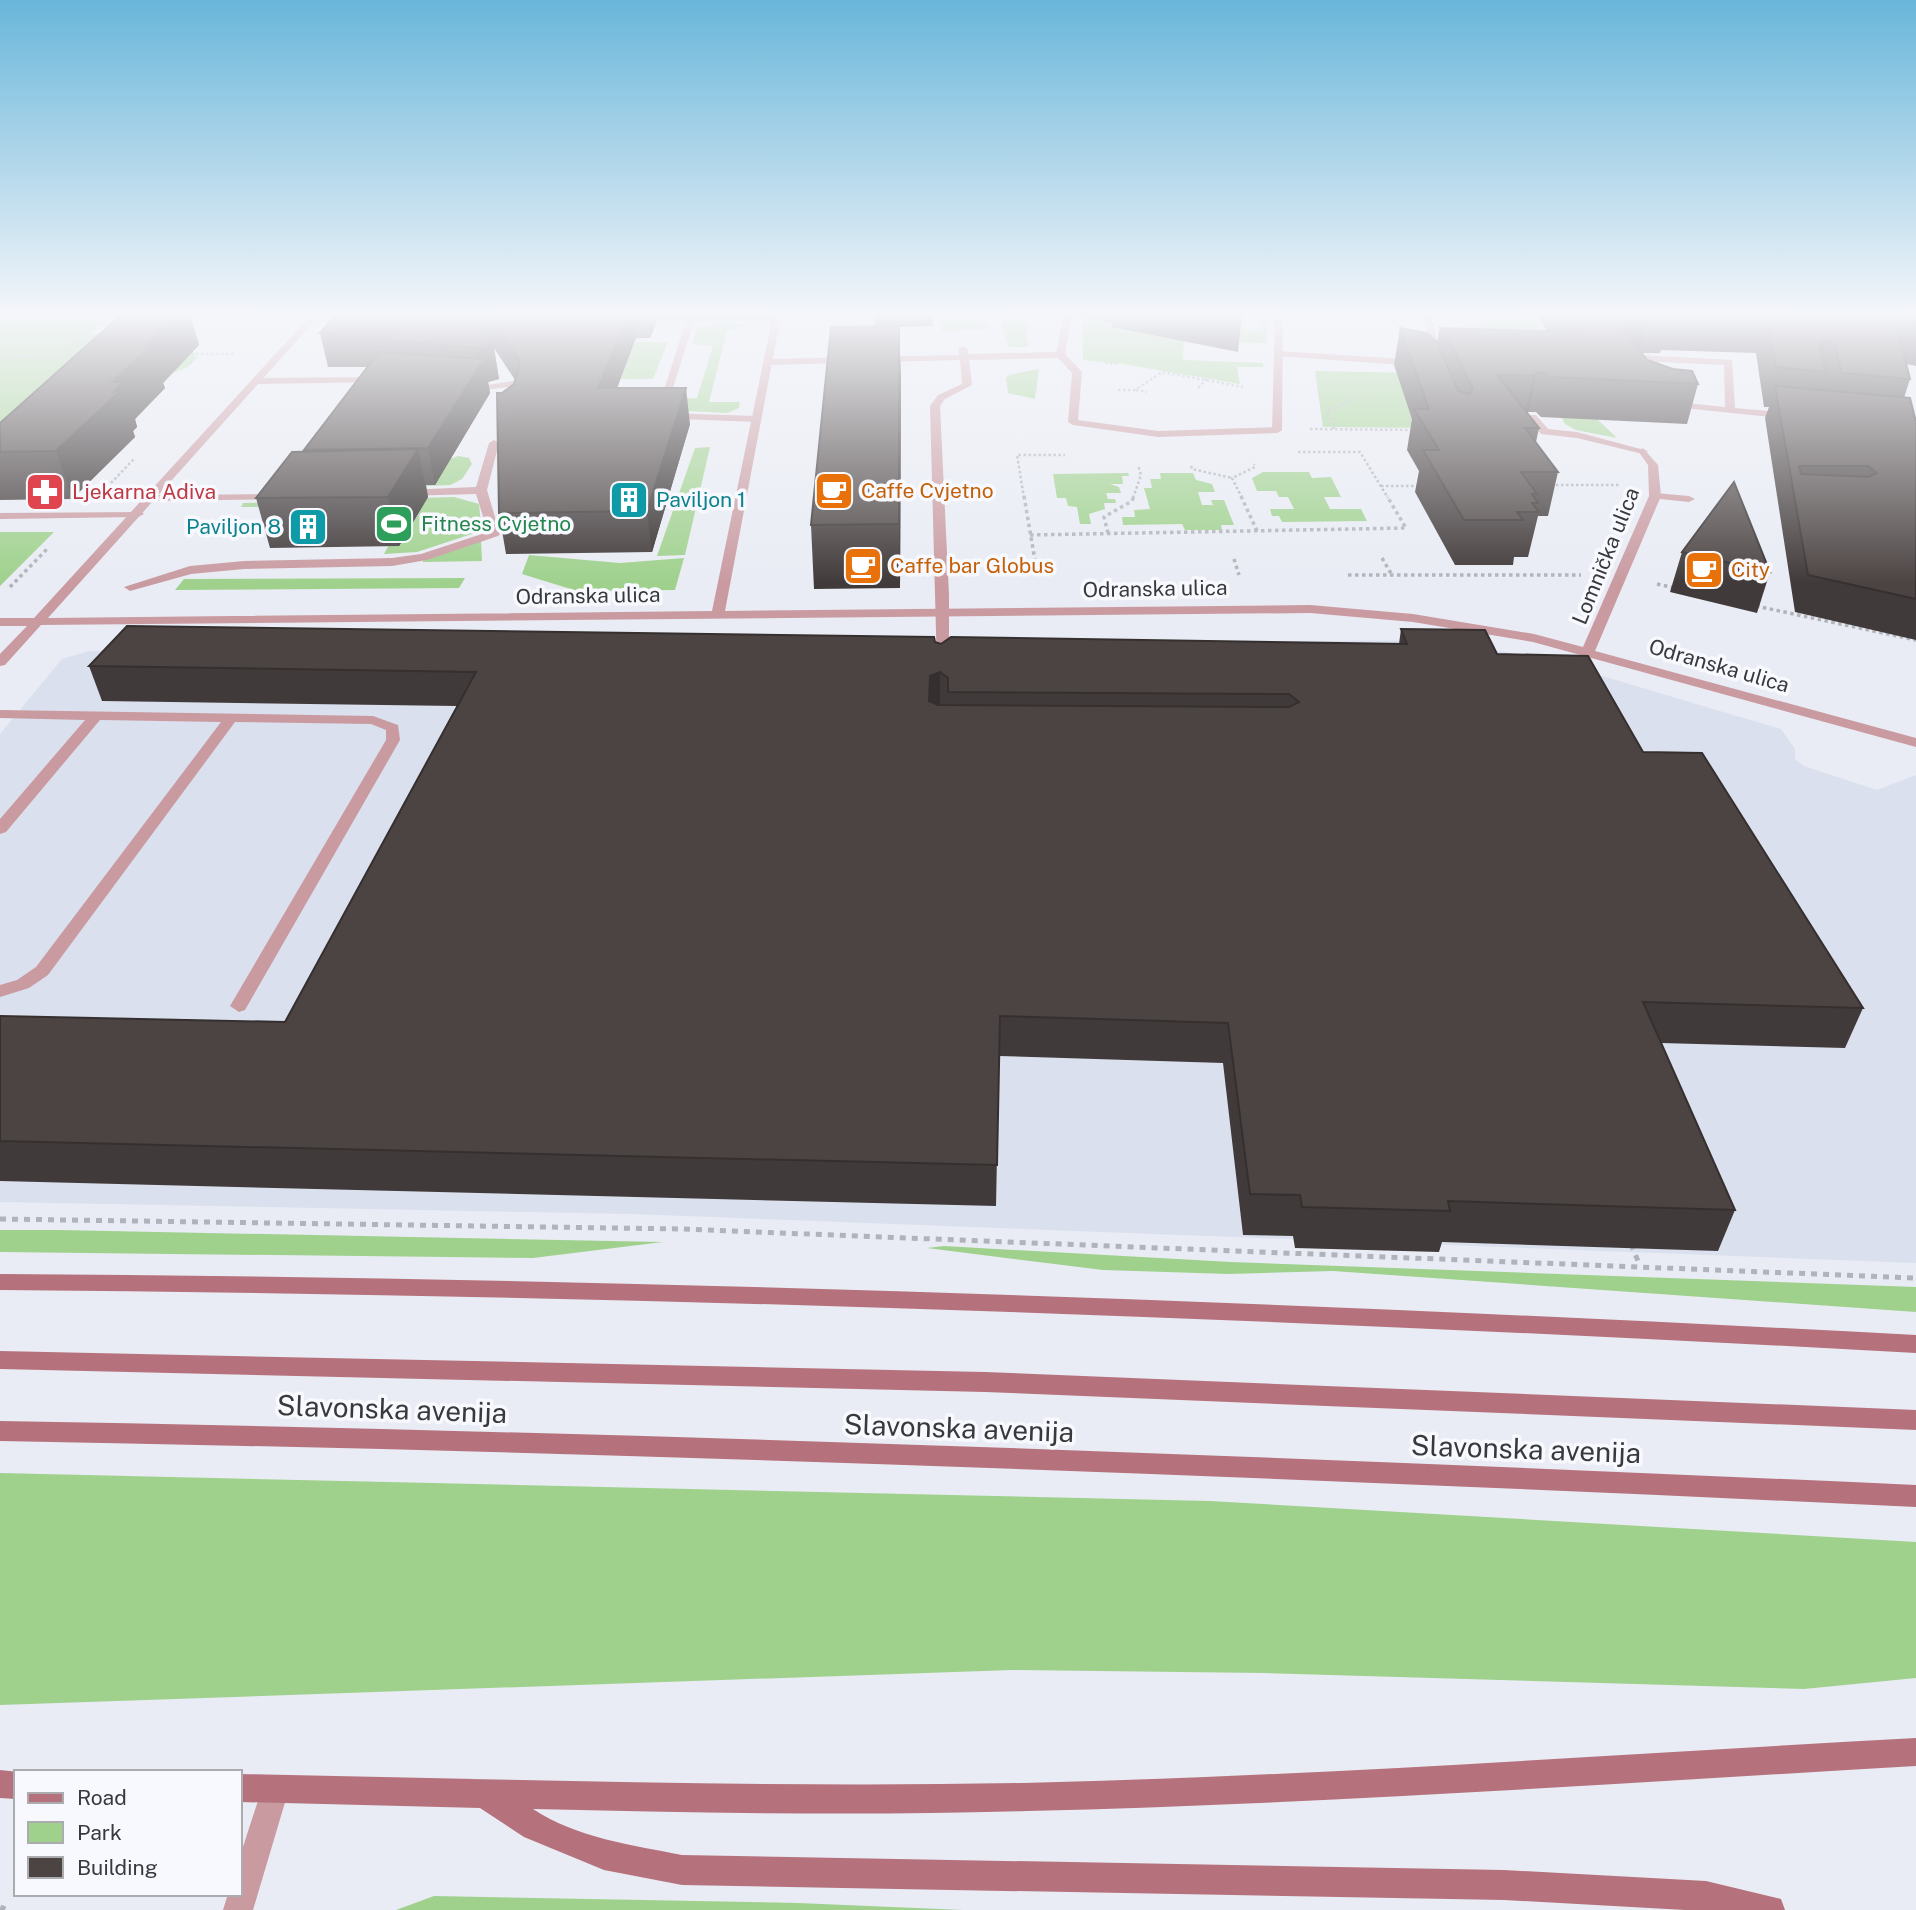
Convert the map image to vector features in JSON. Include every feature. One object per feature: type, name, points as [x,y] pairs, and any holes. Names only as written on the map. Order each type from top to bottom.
[{"type":"main road","points":[[0,1282],[647,1293],[1150,1308],[1916,1344]]},
{"type":"main road","name":"Slavonska avenija","points":[[0,1360],[985,1382],[1916,1420]]},
{"type":"main road","name":"Slavonska avenija","points":[[0,1431],[666,1447],[1580,1480],[1916,1496]]},
{"type":"main road","points":[[242,1788],[865,1799],[1149,1794],[1916,1752]]},
{"type":"main road","points":[[481,1791],[534,1827],[604,1854],[682,1870],[1504,1885],[1706,1896],[1770,1910]]},
{"type":"street","points":[[0,662],[236,404]]},
{"type":"street","points":[[663,404],[659,416],[757,419]]},
{"type":"street","points":[[718,615],[760,404]]},
{"type":"street","points":[[935,404],[944,614],[942,671]]},
{"type":"street","points":[[1074,404],[1073,422],[1158,434],[1277,430],[1278,404]]},
{"type":"street","points":[[1680,404],[1796,416]]},
{"type":"street","points":[[1730,404],[1730,410]]},
{"type":"street","name":"Lomnička ulica","points":[[1532,417],[1545,432],[1577,435],[1643,451],[1653,465],[1655,496],[1588,651]]},
{"type":"street","points":[[130,587],[190,570],[244,565],[392,562],[448,550],[494,534],[481,490],[494,443]]},
{"type":"street","points":[[384,493],[481,490]]},
{"type":"street","points":[[152,498],[275,497],[286,491]]},
{"type":"street","points":[[1655,496],[1689,499]]},
{"type":"street","points":[[0,516],[138,514]]},
{"type":"street","name":"Odranska ulica","points":[[0,622],[1320,610],[1491,629],[1588,651],[1916,743]]},
{"type":"street","points":[[0,714],[373,720],[393,727],[393,740],[239,1006]]},
{"type":"street","points":[[0,829],[96,716]]},
{"type":"street","points":[[0,991],[23,984],[43,971],[230,718]]},
{"type":"street","points":[[238,1910],[275,1789]]},
{"type":"path","points":[[1277,430],[1417,430]]},
{"type":"path","points":[[1070,455],[1017,455],[1030,535],[1406,528],[1360,452],[1291,452]]},
{"type":"path","points":[[1108,533],[1104,517],[1132,500],[1141,475],[1135,454]]},
{"type":"path","points":[[1189,461],[1192,470],[1232,478],[1255,467],[1252,460]]},
{"type":"path","points":[[1232,478],[1257,531]]},
{"type":"path","points":[[1548,485],[1624,485]]},
{"type":"path","points":[[1381,486],[1431,486]]},
{"type":"path","points":[[3,595],[57,539]]},
{"type":"path","points":[[1382,558],[1392,575]]},
{"type":"path","points":[[1234,559],[1240,576]]},
{"type":"path","points":[[1621,577],[1689,591]]},
{"type":"path","points":[[1754,605],[1916,640]]},
{"type":"path","points":[[0,1219],[681,1229],[1916,1278]]},
{"type":"path","points":[[1627,1234],[1640,1265]]},
{"type":"path","points":[[0,1908],[5,1910]]},
{"type":"shaded area","points":[[1444,640],[1555,662],[1781,729],[1795,749],[1795,759],[1804,766],[1877,790],[1916,775],[1916,1263],[632,1214],[0,1202],[0,734],[62,659],[89,651]]},
{"type":"green space","points":[[0,404],[125,404],[0,485]]},
{"type":"green space","points":[[685,404],[740,404],[739,408],[727,413],[687,411]]},
{"type":"green space","points":[[1320,404],[1432,404],[1444,428],[1323,427]]},
{"type":"green space","points":[[1543,404],[1594,404],[1598,420],[1617,438],[1576,430],[1565,424],[1562,418]]},
{"type":"green space","points":[[710,447],[685,555],[657,556],[695,448]]},
{"type":"green space","points":[[458,456],[469,458],[472,464],[462,479],[450,485],[377,488]]},
{"type":"green space","points":[[1263,472],[1309,472],[1312,478],[1331,477],[1341,497],[1324,497],[1330,509],[1361,509],[1367,521],[1282,522],[1279,516],[1272,516],[1270,509],[1294,509],[1288,497],[1279,497],[1276,491],[1257,491],[1252,478]]},
{"type":"green space","points":[[1128,473],[1129,476],[1122,476],[1123,484],[1110,484],[1119,487],[1121,493],[1106,493],[1108,499],[1115,499],[1116,503],[1104,503],[1105,509],[1089,514],[1091,524],[1080,524],[1077,507],[1068,506],[1066,498],[1057,498],[1053,474]]},
{"type":"green space","points":[[1160,473],[1193,473],[1196,480],[1212,484],[1215,492],[1198,492],[1202,505],[1213,505],[1211,500],[1224,500],[1234,525],[1221,525],[1222,530],[1185,530],[1182,524],[1123,525],[1122,517],[1135,517],[1134,510],[1150,509],[1144,488],[1152,488],[1150,479],[1161,479]]},
{"type":"green space","points":[[454,497],[479,504],[481,525],[478,532],[417,552],[384,554],[390,543],[401,543],[420,511],[396,506],[241,507],[243,503]]},
{"type":"green space","points":[[0,532],[54,532],[0,586]]},
{"type":"green space","points":[[481,541],[482,561],[423,562],[423,561]]},
{"type":"green space","points":[[529,555],[620,563],[684,558],[675,590],[577,591],[522,574]]},
{"type":"green space","points":[[465,578],[459,588],[175,590],[184,579]]},
{"type":"green space","points":[[0,1230],[663,1242],[533,1258],[0,1252]]},
{"type":"green space","points":[[944,1246],[1231,1262],[1916,1287],[1916,1312],[1333,1271],[1229,1274],[1103,1270],[927,1248]]},
{"type":"green space","points":[[0,1473],[1210,1501],[1916,1542],[1916,1678],[1804,1689],[1263,1673],[1012,1670],[0,1705]]},
{"type":"green space","points":[[434,1896],[798,1903],[963,1910],[396,1910]]},
{"type":"building","points":[[21,404],[106,404],[56,451],[0,452],[0,423]]},
{"type":"building","points":[[339,404],[456,404],[428,448],[304,450]]},
{"type":"building","points":[[497,404],[681,404],[647,511],[499,513]]},
{"type":"building","points":[[823,404],[899,404],[899,524],[811,525]]},
{"type":"building","points":[[1427,404],[1520,404],[1539,428],[1525,428],[1558,472],[1521,472],[1537,494],[1532,494],[1538,503],[1532,503],[1539,512],[1517,512],[1523,520],[1464,520],[1423,450],[1439,450],[1414,409],[1429,409]]},
{"type":"building","points":[[1778,404],[1912,404],[1916,422],[1916,599],[1808,575]],"holes":[[[1799,466],[1868,466],[1877,473],[1868,477],[1801,474]]]},
{"type":"building","points":[[418,449],[388,497],[256,498],[292,452]]},
{"type":"building","points":[[1734,482],[1770,572],[1682,552]]},
{"type":"building","points":[[127,626],[934,637],[935,642],[941,644],[951,637],[1407,644],[1401,629],[1485,630],[1497,654],[1588,656],[1643,752],[1702,753],[1863,1008],[1643,1002],[1735,1210],[1448,1201],[1450,1211],[1302,1207],[1300,1195],[1250,1194],[1228,1023],[1000,1016],[997,1165],[0,1141],[0,1016],[285,1022],[476,672],[89,666]],"holes":[[[940,672],[948,678],[948,692],[1289,694],[1299,702],[1289,707],[938,705],[929,701],[930,676]]]},
{"type":"place","name":"Caffe Cvjetno","points":[[834,491]]},
{"type":"place","name":"Ljekarna Adiva","points":[[45,492]]},
{"type":"place","name":"Paviljon 1","points":[[629,500]]},
{"type":"place","name":"Fitness Cvjetno","points":[[394,524]]},
{"type":"place","name":"Paviljon 8","points":[[308,527]]},
{"type":"place","name":"Caffe bar Globus","points":[[863,566]]},
{"type":"place","name":"City","points":[[1704,570]]}]
